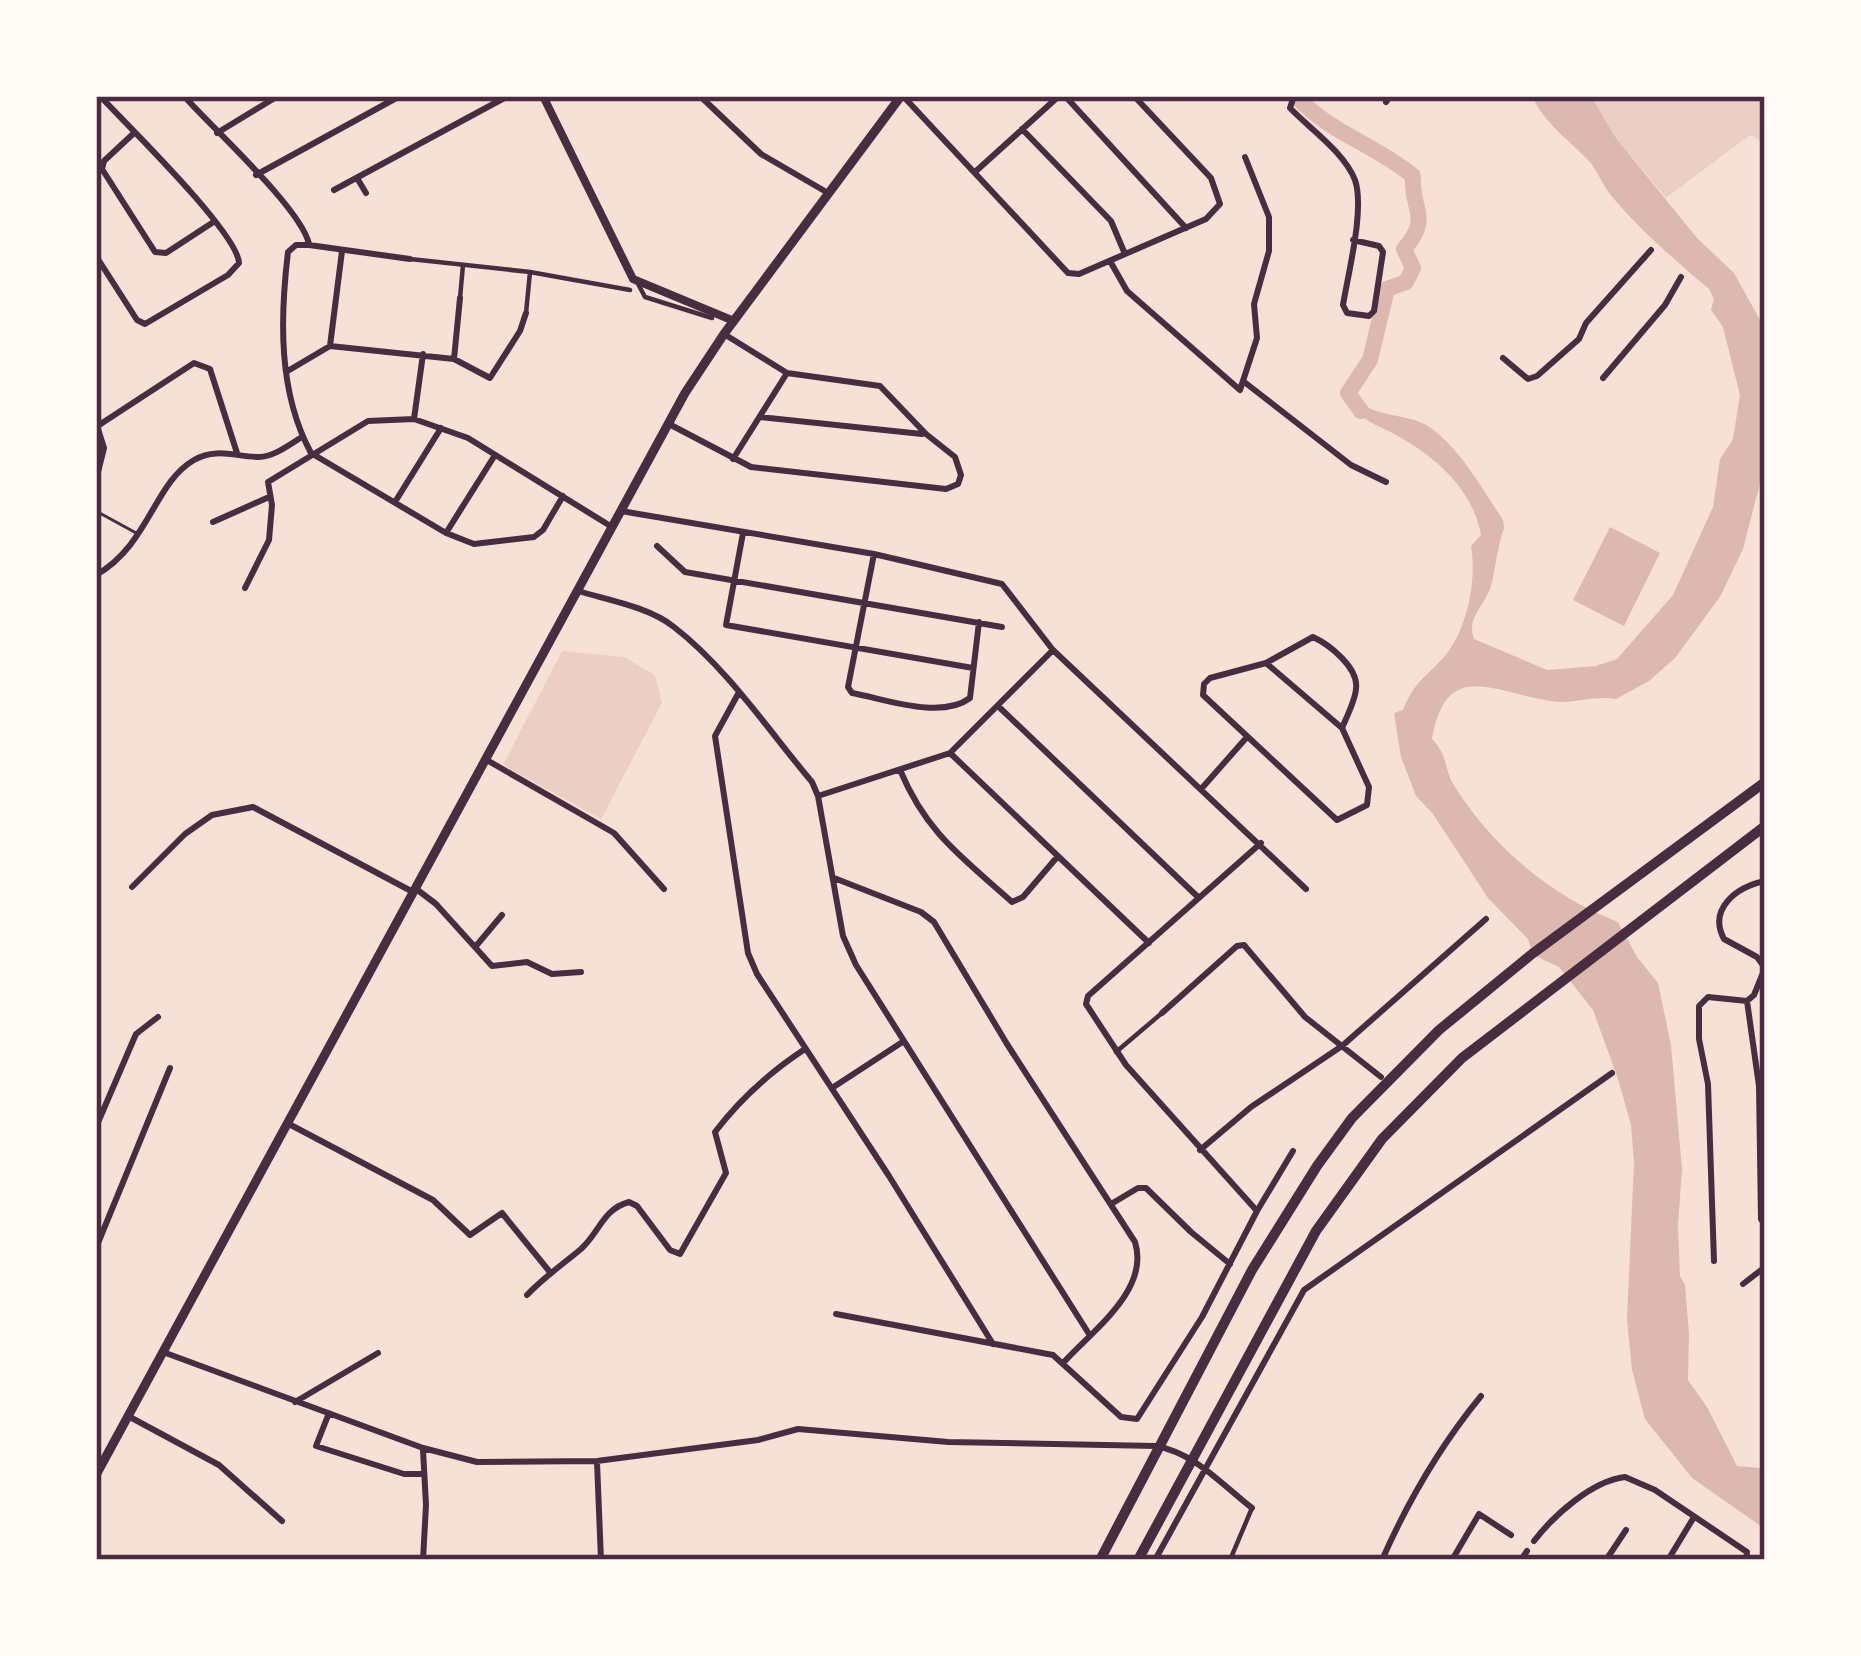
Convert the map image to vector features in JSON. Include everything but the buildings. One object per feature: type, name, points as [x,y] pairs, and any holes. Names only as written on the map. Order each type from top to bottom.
[{"type":"highway","points":[[96,1475],[669,424],[729,327],[902,96]]},
{"type":"highway","points":[[1100,1560],[1252,1270],[1352,1118],[1438,1030],[1532,954],[1765,782]]},
{"type":"highway","points":[[1138,1560],[1316,1231],[1382,1139],[1462,1058],[1765,826]]},
{"type":"street","points":[[96,256],[137,320],[145,324],[228,275],[238,262],[238,253],[215,221],[100,96]]},
{"type":"street","points":[[184,96],[304,228],[309,245]]},
{"type":"street","points":[[217,133],[278,96]]},
{"type":"street","points":[[256,175],[400,96]]},
{"type":"street","points":[[334,190],[508,96]]},
{"type":"street","points":[[543,96],[633,284],[645,297],[712,318]]},
{"type":"street","points":[[700,96],[761,154],[828,193]]},
{"type":"street","points":[[902,96],[1068,273],[1079,274],[1214,213],[1220,198],[1211,178],[1134,96]]},
{"type":"street","points":[[975,172],[1062,96],[1186,227]]},
{"type":"street","points":[[1294,96],[1290,108],[1344,163],[1355,182],[1344,310],[1372,314],[1383,252],[1379,246],[1353,240]]},
{"type":"street","points":[[1022,129],[1111,221],[1125,254]]},
{"type":"street","points":[[134,134],[104,161],[102,169],[155,252],[166,253],[215,221]]},
{"type":"street","points":[[1110,261],[1127,292],[1240,390],[1257,338],[1254,304],[1270,237],[1266,206],[1245,157]]},
{"type":"street","points":[[357,178],[366,193]]},
{"type":"street","points":[[563,496],[543,530],[527,540],[474,544],[446,533],[311,453],[302,437],[286,372],[282,328],[288,252],[296,244],[309,245],[633,284],[729,327],[787,373],[880,386],[955,457],[958,484],[952,488],[764,469],[733,459],[669,424]]},
{"type":"street","points":[[1503,358],[1528,379],[1537,376],[1579,340],[1586,323],[1652,250]]},
{"type":"street","points":[[330,346],[342,251]]},
{"type":"street","points":[[454,359],[463,265]]},
{"type":"street","points":[[286,372],[330,346],[454,359],[490,378],[520,331],[530,272]]},
{"type":"street","points":[[1604,378],[1665,305],[1681,277]]},
{"type":"street","points":[[414,419],[423,354]]},
{"type":"street","points":[[96,480],[104,448],[97,426],[194,364],[210,369],[237,453]]},
{"type":"street","points":[[733,459],[787,373]]},
{"type":"street","points":[[1243,381],[1351,465],[1386,482]]},
{"type":"street","points":[[760,417],[926,434]]},
{"type":"street","points":[[245,588],[269,540],[268,482],[368,421],[414,419],[442,427],[612,527]]},
{"type":"street","points":[[395,502],[442,427]]},
{"type":"street","points":[[96,575],[123,558],[175,478],[193,460],[237,453],[260,458],[302,437]]},
{"type":"street","points":[[446,533],[495,454]]},
{"type":"street","points":[[213,522],[269,496]]},
{"type":"street","points":[[621,511],[996,580],[1053,650],[1306,889]]},
{"type":"street","points":[[743,532],[727,625],[973,668]]},
{"type":"street","points":[[657,546],[686,572],[1002,626]]},
{"type":"street","points":[[874,554],[848,687],[852,693],[935,707],[952,707],[970,698],[979,622]]},
{"type":"street","points":[[578,591],[675,627],[812,782],[843,936],[856,965],[1090,1334]]},
{"type":"street","points":[[1266,663],[1342,728],[1371,795],[1367,805],[1343,820],[1333,818],[1247,737],[1204,695],[1204,685],[1210,678],[1266,663],[1313,638],[1327,644],[1354,674],[1357,688],[1342,728]]},
{"type":"street","points":[[818,796],[950,753],[1053,650]]},
{"type":"street","points":[[738,694],[716,736],[748,953],[993,1344]]},
{"type":"street","points":[[997,705],[1199,898]]},
{"type":"street","points":[[1202,788],[1247,737]]},
{"type":"street","points":[[950,753],[1149,943]]},
{"type":"street","points":[[485,759],[614,833],[664,889]]},
{"type":"street","points":[[900,770],[917,810],[937,834],[1012,902],[1058,856]]},
{"type":"street","points":[[132,886],[185,834],[212,815],[253,807],[414,890],[496,967],[527,962],[552,974],[581,972]]},
{"type":"street","points":[[1257,1211],[1116,1052],[1086,1004],[1088,996],[1261,843]]},
{"type":"street","points":[[834,878],[922,912],[934,922],[1135,1242],[1138,1272],[1130,1289],[1064,1362]]},
{"type":"street","points":[[1714,1261],[1708,1084],[1699,1039],[1699,1006],[1708,997],[1747,1001],[1754,995],[1765,968],[1757,957],[1719,934],[1718,919],[1723,904],[1742,889],[1765,881]]},
{"type":"street","points":[[476,946],[502,915]]},
{"type":"street","points":[[1200,1150],[1251,1107],[1342,1046],[1486,919]]},
{"type":"street","points":[[1116,1052],[1237,946],[1244,945],[1305,1017],[1381,1077]]},
{"type":"street","points":[[1747,1001],[1759,1086],[1761,1219],[1765,1225]]},
{"type":"street","points":[[96,1127],[136,1034],[158,1017]]},
{"type":"street","points":[[832,1088],[904,1041]]},
{"type":"street","points":[[527,1295],[549,1271],[582,1248],[613,1208],[629,1202],[670,1250],[680,1254],[726,1173],[715,1132],[776,1069],[806,1049]]},
{"type":"street","points":[[96,1248],[170,1068]]},
{"type":"street","points":[[1155,1560],[1304,1290],[1612,1073]]},
{"type":"street","points":[[287,1123],[433,1200],[470,1235],[502,1213],[549,1271]]},
{"type":"street","points":[[836,1314],[1052,1355],[1121,1417],[1137,1419],[1202,1317],[1293,1151]]},
{"type":"street","points":[[1111,1204],[1146,1188],[1230,1264]]},
{"type":"street","points":[[1743,1284],[1765,1267]]},
{"type":"street","points":[[163,1352],[423,1448],[477,1462],[597,1460],[758,1440],[798,1429],[948,1442],[1173,1449],[1252,1508],[1230,1560]]},
{"type":"street","points":[[295,1402],[378,1353]]},
{"type":"street","points":[[1382,1560],[1443,1447],[1481,1396]]},
{"type":"street","points":[[329,1413],[316,1446],[404,1474],[423,1474]]},
{"type":"street","points":[[128,1416],[219,1465],[282,1521]]},
{"type":"street","points":[[423,1448],[427,1505],[423,1560]]},
{"type":"street","points":[[597,1460],[601,1560]]},
{"type":"street","points":[[1534,1540],[1562,1510],[1614,1478],[1636,1481],[1695,1516],[1744,1550],[1746,1560]]},
{"type":"street","points":[[1451,1560],[1479,1514],[1511,1535]]},
{"type":"street","points":[[1668,1560],[1695,1516]]},
{"type":"street","points":[[1606,1560],[1626,1530]]},
{"type":"street","points":[[1521,1560],[1527,1551]]},
{"type":"street","points":[[1673,1552],[1686,1560]]},
{"type":"lane","points":[[712,318],[729,327]]},
{"type":"lane","points":[[96,511],[140,535]]},
{"type":"shaded area","points":[[1532,96],[1591,96],[1616,138],[1697,238],[1734,273],[1765,329],[1765,464],[1743,549],[1720,597],[1675,658],[1649,681],[1616,699],[1566,702],[1476,686],[1461,689],[1439,713],[1432,739],[1455,787],[1506,850],[1570,899],[1618,922],[1658,983],[1671,1045],[1682,1169],[1678,1225],[1689,1334],[1688,1380],[1737,1466],[1760,1468],[1765,1475],[1765,1529],[1692,1478],[1645,1419],[1632,1370],[1627,1319],[1634,1163],[1631,1125],[1593,1010],[1559,967],[1533,955],[1528,939],[1488,898],[1416,796],[1401,757],[1394,713],[1403,710],[1416,686],[1459,633],[1471,589],[1471,546],[1481,535],[1470,504],[1451,477],[1412,445],[1361,416],[1345,397],[1353,395],[1369,408],[1431,428],[1471,471],[1504,528],[1491,586],[1472,624],[1474,639],[1547,670],[1596,666],[1617,659],[1673,595],[1713,507],[1720,459],[1733,439],[1740,395],[1723,327],[1711,310],[1714,299],[1709,289],[1625,211],[1592,164],[1550,123]]},
{"type":"shaded area","points":[[1591,96],[1765,96],[1765,142],[1750,135],[1666,198],[1616,138]]},
{"type":"shaded area","points":[[1610,527],[1660,553],[1624,626],[1573,600]]},
{"type":"shaded area","points":[[562,651],[624,657],[655,675],[662,703],[601,819],[503,765]]},
{"type":"waterway","points":[[1299,99],[1325,121],[1413,176],[1419,221],[1404,249],[1413,268],[1406,282],[1387,289],[1370,360],[1348,393],[1361,411]]}]
